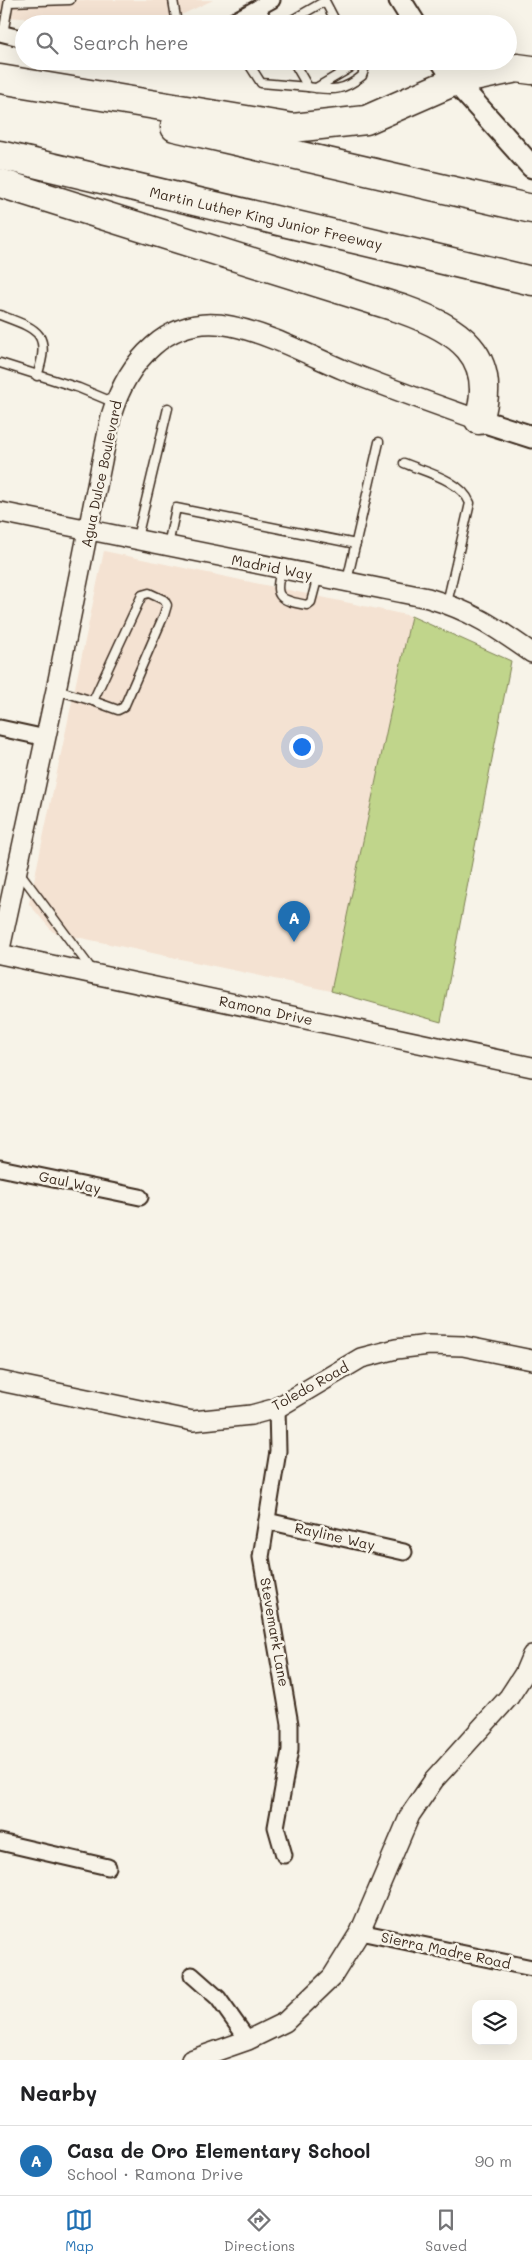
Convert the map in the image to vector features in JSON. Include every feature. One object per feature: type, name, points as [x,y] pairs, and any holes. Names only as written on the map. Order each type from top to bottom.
[{"type":"highway","points":[[517,68],[532,70]]},
{"type":"highway","points":[[0,79],[293,128],[366,120],[449,71],[472,70]]},
{"type":"highway","points":[[0,87],[532,210]]},
{"type":"highway","name":"Martin Luther King Junior Freeway","points":[[0,156],[532,281]]},
{"type":"highway","points":[[0,183],[402,309],[436,323],[462,340],[480,364],[486,383],[484,403],[479,420]]},
{"type":"main road","points":[[400,0],[409,15]]},
{"type":"main road","points":[[449,71],[532,167]]},
{"type":"main road","name":"Agua Dulce Boulevard","points":[[479,420],[532,437]]},
{"type":"street","points":[[244,15],[266,3]]},
{"type":"street","points":[[2,34],[15,37]]},
{"type":"street","name":"Agua Dulce Boulevard","points":[[0,949],[46,738],[87,530],[115,402],[130,371],[143,355],[154,344],[183,329],[214,324],[229,325],[256,333],[379,384],[479,420]]},
{"type":"street","name":"Madrid Way","points":[[0,512],[447,603],[490,623],[532,653]]},
{"type":"street","points":[[0,728],[46,738]]},
{"type":"street","name":"Ramona Drive","points":[[0,954],[532,1067]]},
{"type":"street","name":"Gaul Way","points":[[0,1168],[140,1197]]},
{"type":"street","name":"Toledo Road","points":[[0,1381],[193,1421],[251,1415],[277,1408],[362,1358],[396,1349],[430,1345],[463,1346],[532,1360]]},
{"type":"street","name":"Stevemark Lane","points":[[277,1408],[278,1452],[262,1557],[290,1724],[290,1750],[276,1826],[284,1855]]},
{"type":"street","name":"Rayline Way","points":[[267,1521],[404,1552]]},
{"type":"street","points":[[191,2060],[248,2040],[285,2022],[332,1977],[360,1932],[410,1815],[434,1780],[509,1696],[524,1674],[532,1655]]},
{"type":"street","points":[[0,1842],[108,1867]]},
{"type":"street","name":"Sierra Madre Road","points":[[360,1932],[532,1968]]},
{"type":"street","points":[[192,1976],[218,1998],[248,2040]]},
{"type":"lane","points":[[2,34],[9,1],[70,0]]},
{"type":"lane","points":[[173,0],[176,15]]},
{"type":"lane","points":[[301,15],[325,1],[333,15]]},
{"type":"lane","points":[[253,70],[261,83],[333,90],[349,86],[362,76],[364,70]]},
{"type":"lane","points":[[300,70],[312,87]]},
{"type":"lane","points":[[312,87],[345,70]]},
{"type":"lane","points":[[0,315],[28,326],[40,334],[44,348],[37,376]]},
{"type":"lane","points":[[0,363],[115,402]]},
{"type":"lane","points":[[136,540],[168,408]]},
{"type":"lane","points":[[347,582],[379,442]]},
{"type":"lane","points":[[404,463],[455,485],[466,493],[470,503],[447,603]]},
{"type":"lane","points":[[168,546],[176,508],[356,544]]},
{"type":"lane","points":[[282,568],[276,587],[278,594],[283,598],[300,604],[307,605],[311,602],[318,576]]},
{"type":"lane","points":[[56,690],[118,710],[124,707],[164,615],[167,605],[159,596],[149,593],[142,595],[93,701]]},
{"type":"lane","points":[[18,870],[94,974]]},
{"type":"shaded area","points":[[0,0],[213,0],[181,15],[15,15],[15,18],[0,17]]},
{"type":"shaded area","points":[[104,551],[411,616],[331,991],[53,932],[29,904]]},
{"type":"green space","points":[[411,616],[511,661],[441,1022],[331,991]]},
{"type":"place","name":"Casa de Oro Elementary School","points":[[294,942]]}]
